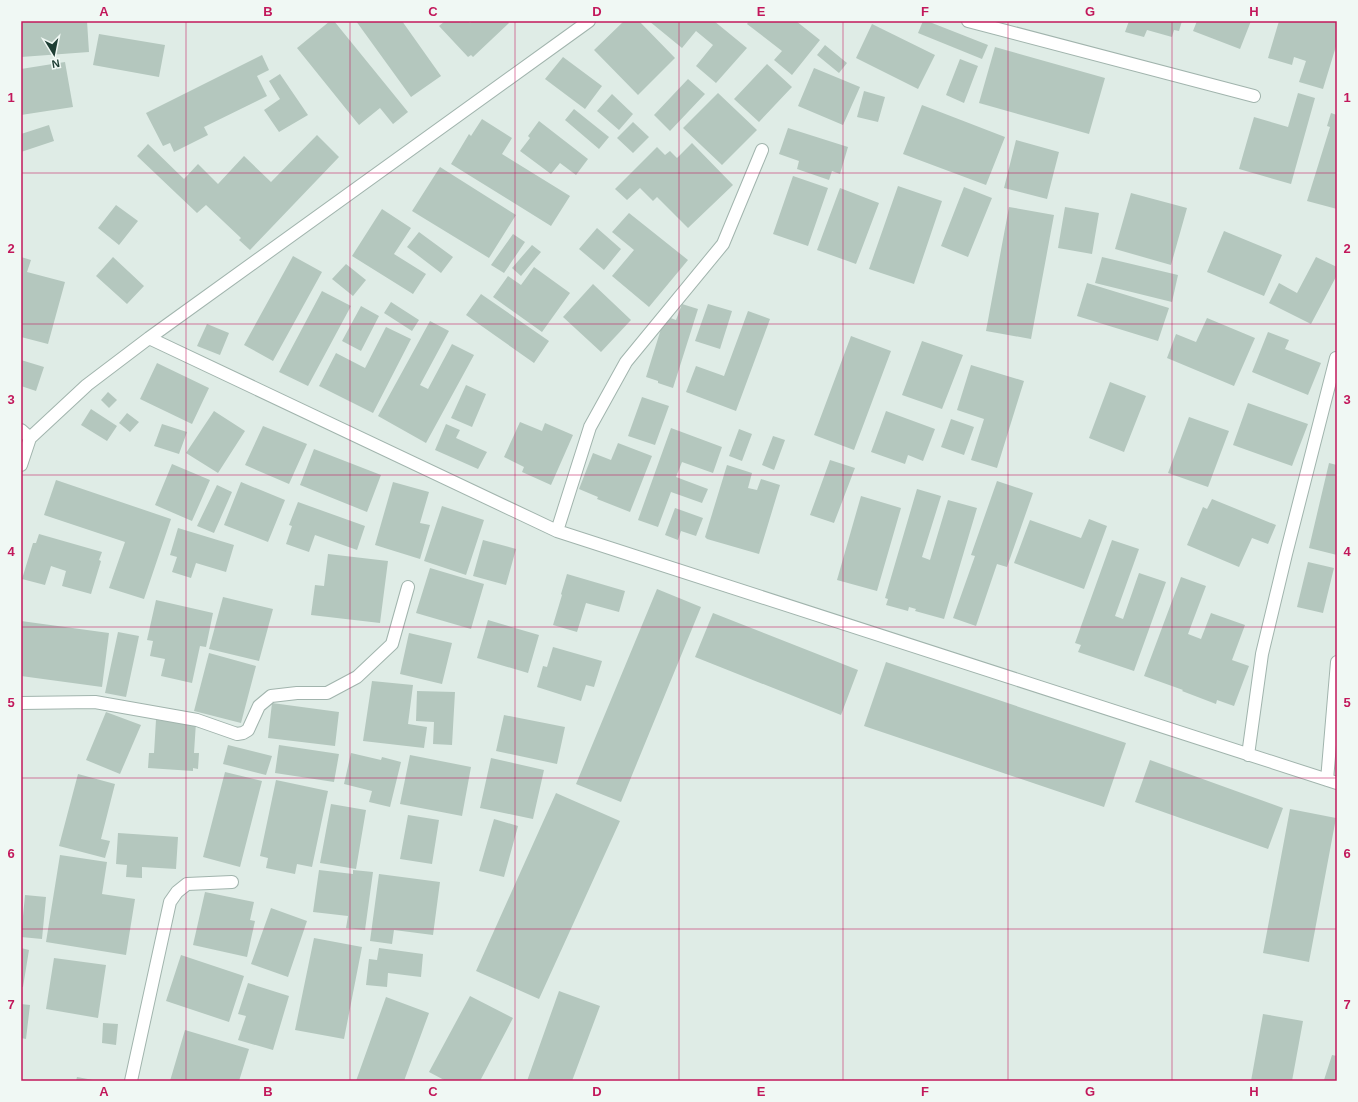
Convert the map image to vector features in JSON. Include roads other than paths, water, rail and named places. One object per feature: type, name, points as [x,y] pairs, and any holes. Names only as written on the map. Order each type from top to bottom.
[{"type":"street","points":[[21,465],[25,434],[87,385],[149,338],[589,21]]},
{"type":"street","points":[[968,21],[1254,96]]},
{"type":"street","points":[[557,531],[590,427],[626,362],[723,244],[762,150]]},
{"type":"street","points":[[149,338],[557,531],[1332,782],[1337,662]]},
{"type":"street","points":[[1248,755],[1262,654],[1336,358]]},
{"type":"street","points":[[21,703],[95,702],[197,720],[237,734],[243,733],[248,730],[258,706],[271,696],[297,693],[327,693],[357,677],[392,644],[408,588]]},
{"type":"street","points":[[132,1081],[170,902],[177,892],[187,884],[232,882]]}]
